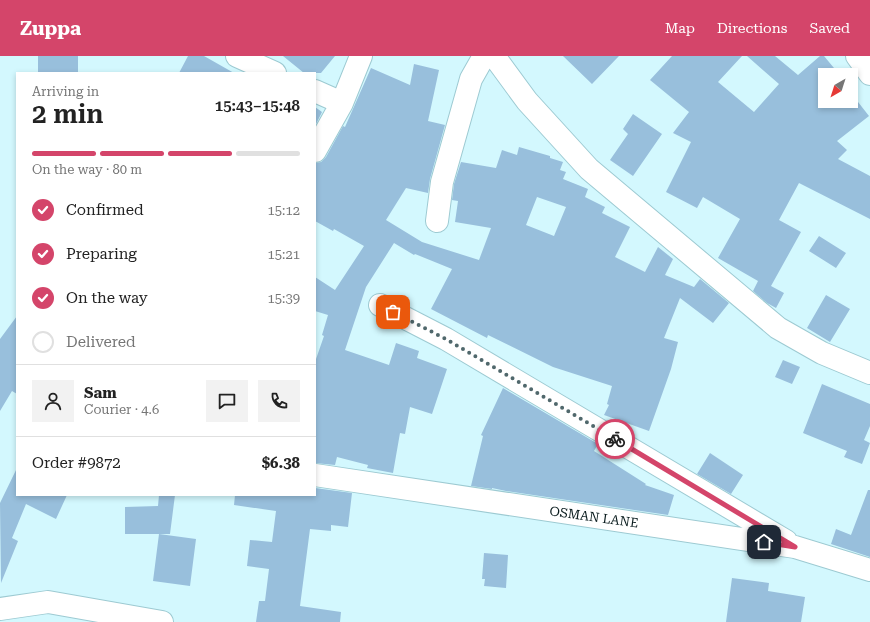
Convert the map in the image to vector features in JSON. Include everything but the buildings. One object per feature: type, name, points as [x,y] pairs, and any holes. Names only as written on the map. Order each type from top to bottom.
[{"type":"street","points":[[237,56],[273,72]]},
{"type":"street","points":[[316,149],[342,103],[361,56]]},
{"type":"street","points":[[437,221],[442,182],[471,79],[484,56]]},
{"type":"street","points":[[494,56],[527,101],[589,169],[778,328],[822,353],[870,373]]},
{"type":"street","points":[[857,56],[870,74]]},
{"type":"street","points":[[316,91],[342,103]]},
{"type":"street","points":[[380,305],[446,339],[795,547]]},
{"type":"street","name":"OSMAN LANE","points":[[316,475],[795,547],[870,570]]},
{"type":"street","points":[[0,609],[48,602],[162,622]]},
{"type":"way so far","points":[[393,312],[446,339],[615,439]]},
{"type":"route","points":[[615,439],[795,547],[764,542]]}]
